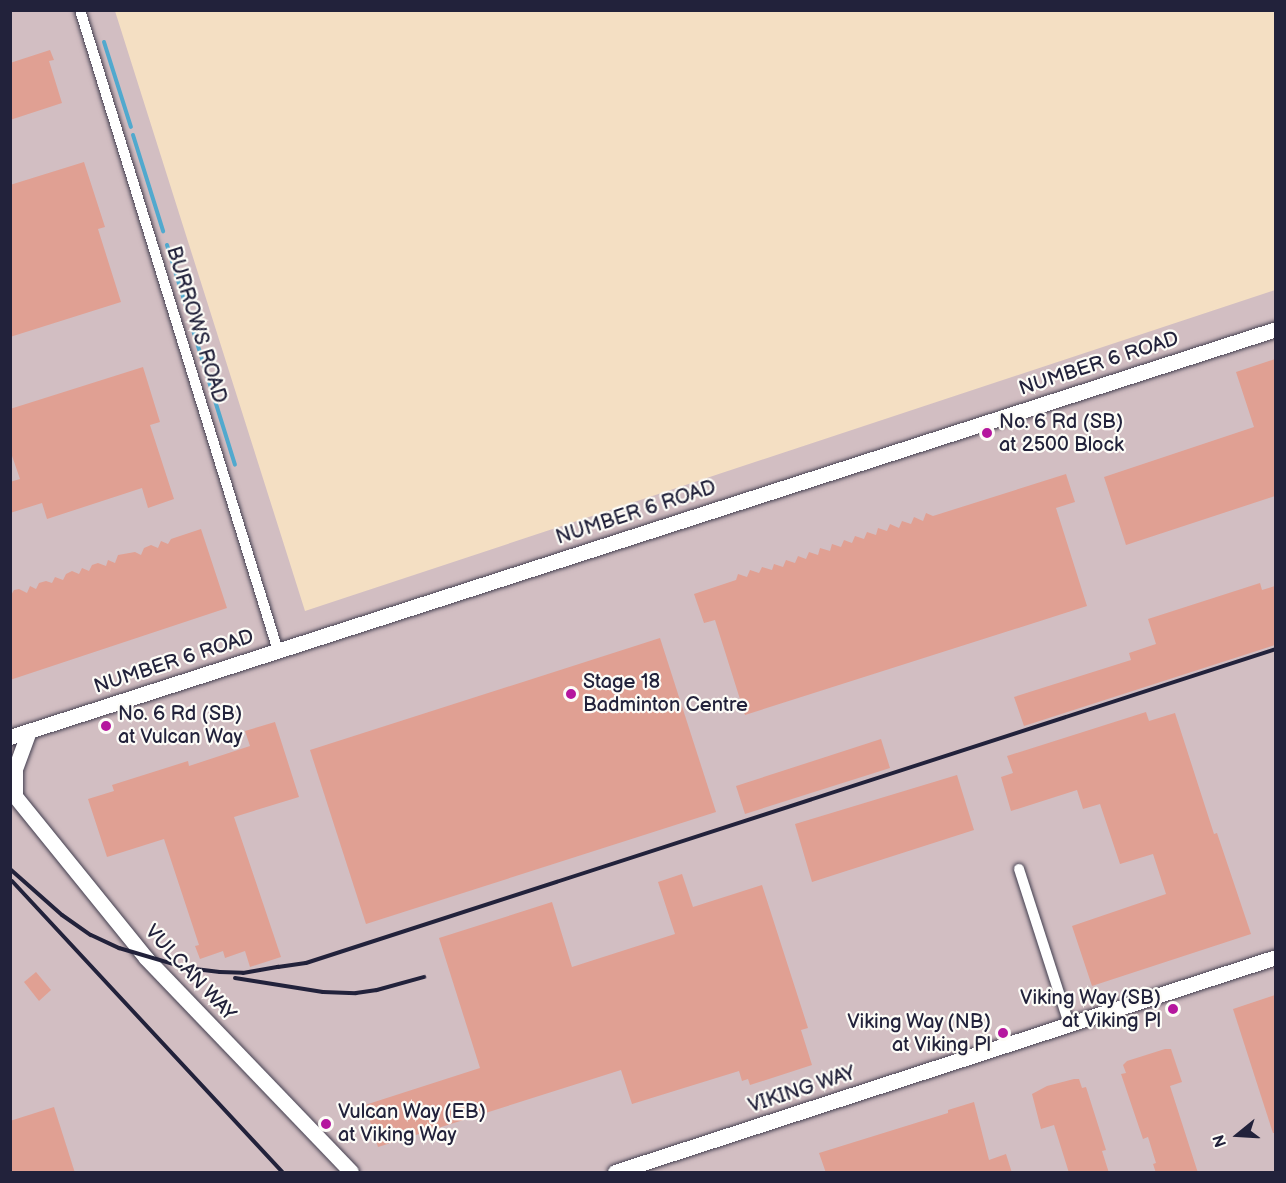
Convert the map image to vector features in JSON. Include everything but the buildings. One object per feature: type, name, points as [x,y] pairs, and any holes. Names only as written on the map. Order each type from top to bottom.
[{"type":"street","name":"BURROWS ROAD","points":[[80,10],[278,651]]},
{"type":"street","name":"NUMBER 6 ROAD","points":[[10,737],[1275,329]]},
{"type":"street","points":[[13,793],[15,769],[29,731]]},
{"type":"street","name":"VULCAN WAY","points":[[13,793],[146,958],[351,1173]]},
{"type":"street","points":[[1019,869],[1069,1024]]},
{"type":"street","name":"VIKING WAY","points":[[615,1173],[1275,957]]},
{"type":"shaded area","points":[[10,11],[115,11],[305,611],[1275,290],[1275,1172],[11,1172]]},
{"type":"waterway","points":[[104,42],[131,127]]},
{"type":"waterway","points":[[133,135],[163,231]]},
{"type":"waterway","points":[[167,245],[186,306]]},
{"type":"waterway","points":[[193,330],[235,465]]},
{"type":"railway","points":[[10,869],[62,915],[91,935],[119,948],[187,968],[220,972],[243,973],[306,963],[1276,649]]},
{"type":"railway","points":[[12,881],[282,1172]]},
{"type":"railway","points":[[235,978],[323,992],[356,993],[377,990],[424,977]]},
{"type":"place","name":"No. 6 Rd (SB) at 2500 Block","points":[[987,433]]},
{"type":"place","name":"Stage 18 Badminton Centre","points":[[571,694]]},
{"type":"place","name":"No. 6 Rd (SB) at Vulcan Way","points":[[106,726]]},
{"type":"place","name":"Viking Way (SB) at Viking Pl","points":[[1173,1009]]},
{"type":"place","name":"Viking Way (NB) at Viking Pl","points":[[1003,1033]]},
{"type":"place","name":"Vulcan Way (EB) at Viking Way","points":[[326,1124]]}]
